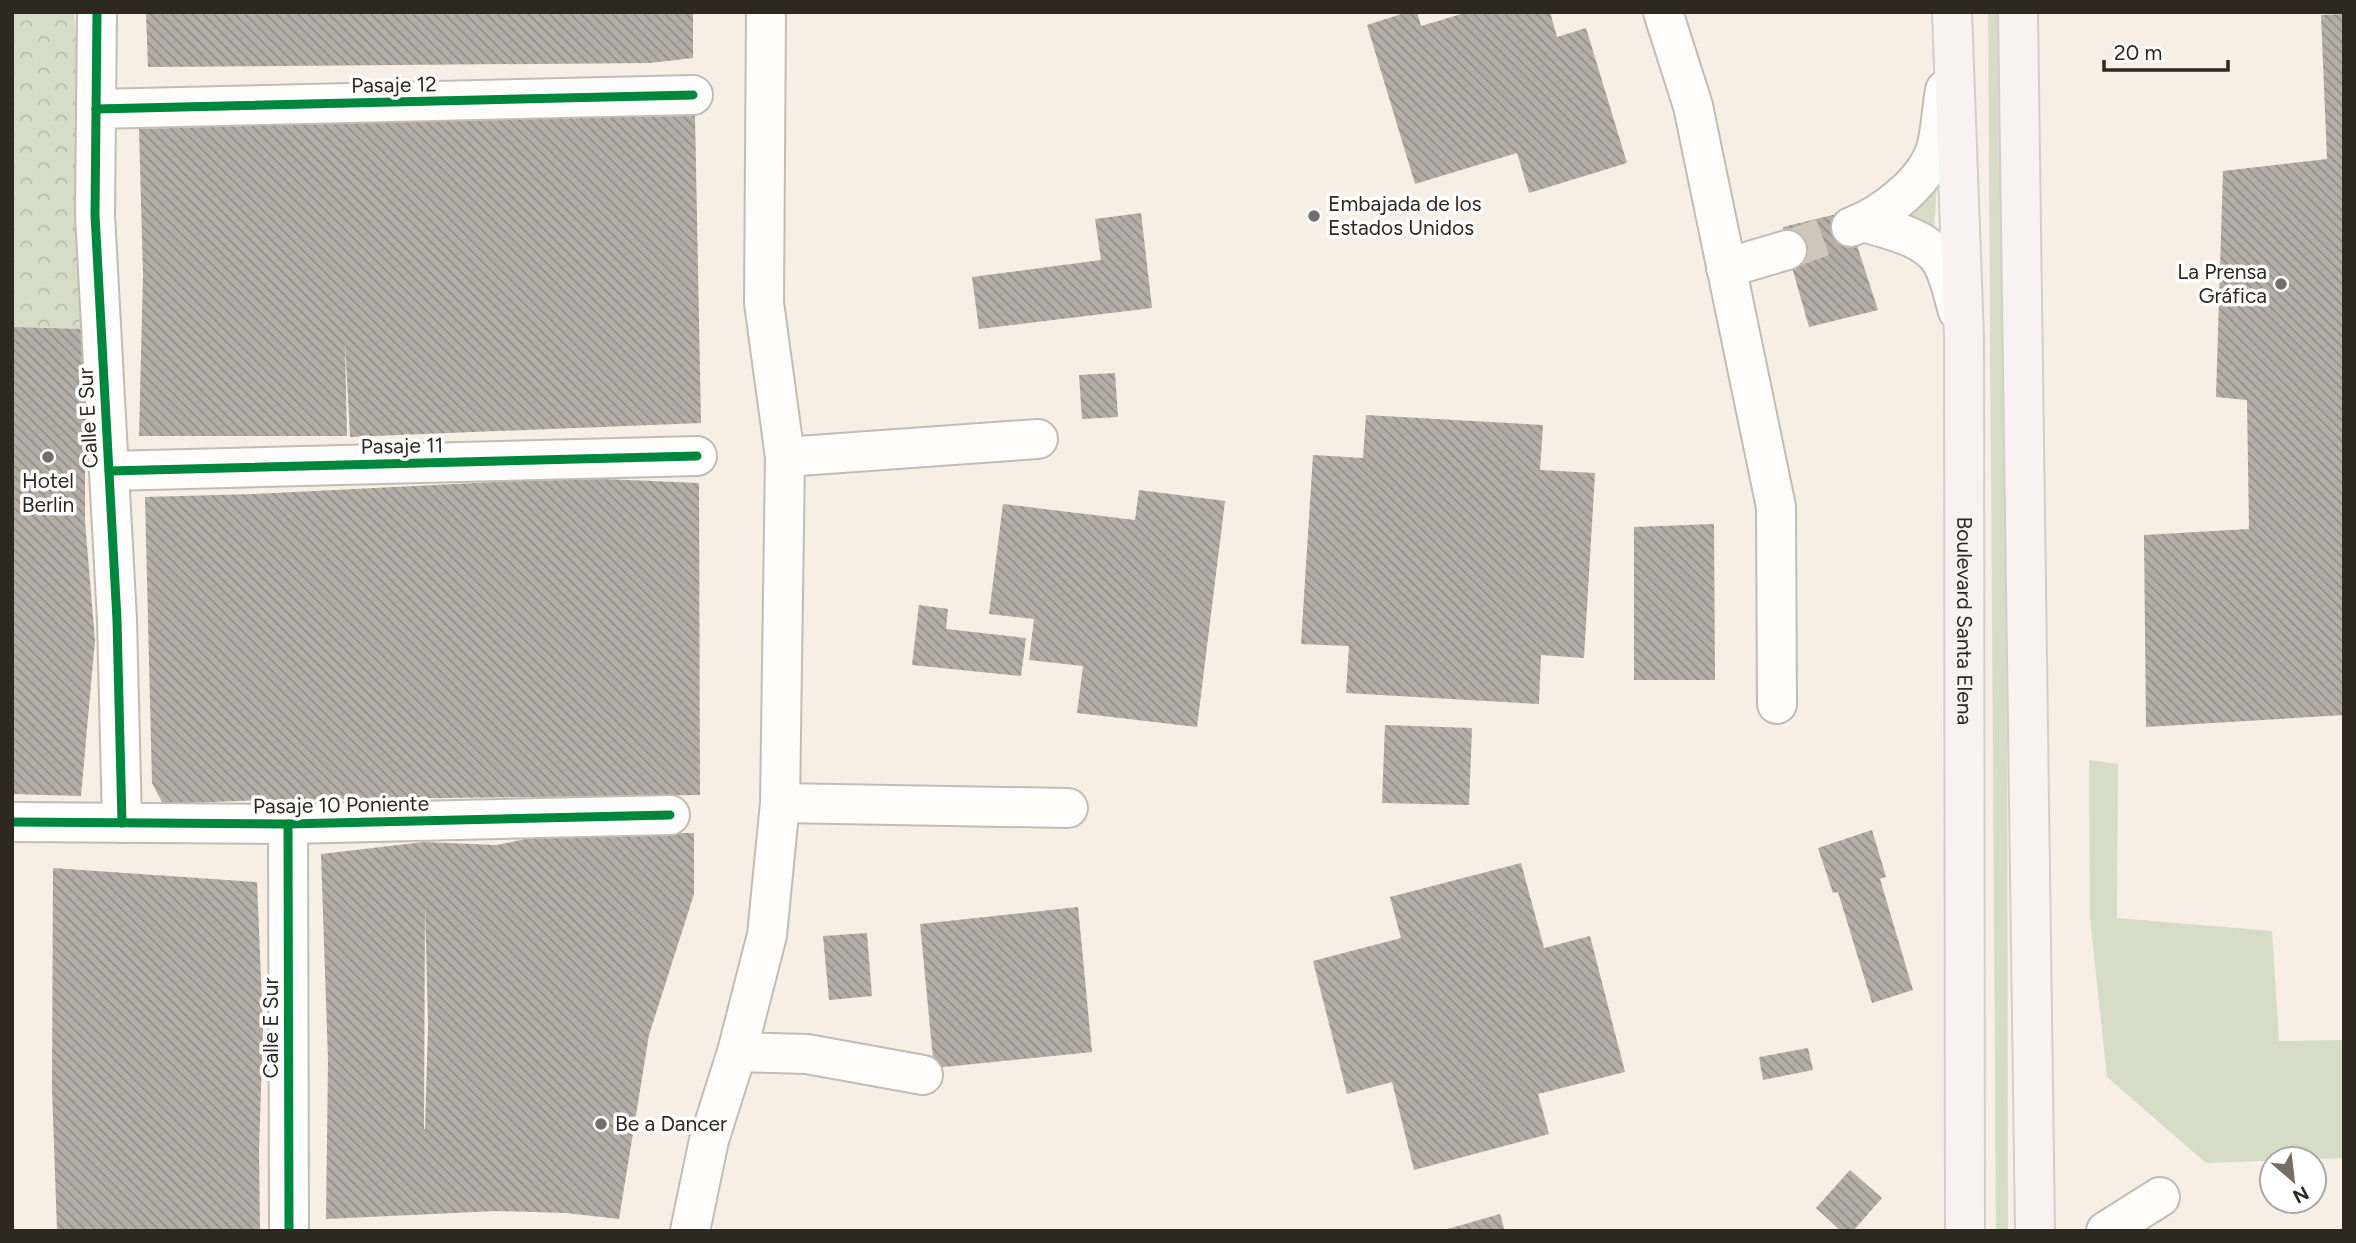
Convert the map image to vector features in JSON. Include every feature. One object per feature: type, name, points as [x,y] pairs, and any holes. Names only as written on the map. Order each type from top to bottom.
[{"type":"main road","points":[[2018,12],[2035,1231]]},
{"type":"main road","name":"Boulevard Santa Elena","points":[[1952,28],[1965,337],[1965,1231]]},
{"type":"street","name":"Calle E Sur","points":[[97,12],[95,215],[117,620],[122,823]]},
{"type":"street","points":[[690,1231],[709,1140],[737,1052],[767,935],[780,803],[785,457],[764,303],[766,12]]},
{"type":"street","points":[[1663,12],[1693,106],[1776,507],[1777,704]]},
{"type":"street","points":[[1952,28],[1936,148],[1927,166],[1906,192],[1882,212],[1857,225],[1907,236],[1927,247],[1941,260],[1965,337]]},
{"type":"street","name":"Pasaje 12","points":[[96,109],[693,95]]},
{"type":"street","points":[[1726,268],[1787,250]]},
{"type":"street","points":[[785,457],[1038,439]]},
{"type":"street","name":"Pasaje 11","points":[[109,471],[697,456]]},
{"type":"street","points":[[780,803],[1068,808]]},
{"type":"street","name":"Pasaje 10 Poniente","points":[[12,822],[288,824],[670,815]]},
{"type":"street","name":"Calle E Sur","points":[[288,824],[289,1231]]},
{"type":"street","points":[[737,1052],[807,1055],[923,1075]]},
{"type":"street","points":[[709,1140],[716,1231]]},
{"type":"street","points":[[2106,1231],[2160,1197]]},
{"type":"green space","points":[[12,12],[74,12],[97,250],[101,329],[12,327]]},
{"type":"green space","points":[[1988,12],[2006,12],[2008,1231],[1996,1231]]},
{"type":"green space","points":[[1937,182],[1934,232],[1917,219],[1896,215]]},
{"type":"green space","points":[[2089,760],[2118,764],[2117,918],[2272,931],[2279,1041],[2344,1040],[2344,1158],[2328,1159],[2328,1145],[2258,1145],[2258,1161],[2206,1163],[2107,1077],[2090,918]]},
{"type":"building","points":[[146,12],[693,12],[693,58],[650,63],[148,67]]},
{"type":"building","points":[[1408,12],[1417,12],[1421,26],[1468,12],[1550,12],[1557,37],[1586,28],[1627,163],[1529,193],[1517,153],[1415,184],[1367,25]]},
{"type":"building","name":"La Prensa Gráfica","points":[[2344,14],[2344,715],[2146,727],[2144,535],[2249,529],[2247,400],[2216,397],[2223,171],[2327,159],[2321,15]]},
{"type":"building","points":[[695,116],[701,423],[350,437],[345,341],[347,436],[139,436],[143,275],[139,129],[513,118]]},
{"type":"building","points":[[1853,210],[1851,227],[1878,310],[1809,327],[1783,227]]},
{"type":"building","points":[[1141,213],[1152,308],[979,329],[972,277],[1101,260],[1095,219]]},
{"type":"building","points":[[12,327],[87,329],[85,522],[95,640],[81,796],[12,794]]},
{"type":"building","points":[[1115,373],[1118,417],[1082,419],[1079,375]]},
{"type":"building","points":[[1366,415],[1543,425],[1540,470],[1595,473],[1584,658],[1541,655],[1539,704],[1346,693],[1349,646],[1301,644],[1313,455],[1363,458]]},
{"type":"building","points":[[604,479],[699,483],[700,795],[259,800],[163,804],[152,783],[145,497]]},
{"type":"building","points":[[1139,490],[1225,501],[1197,727],[1077,713],[1083,666],[1029,660],[1034,619],[989,614],[1003,504],[1135,520]]},
{"type":"building","points":[[1714,524],[1715,680],[1634,680],[1634,527]]},
{"type":"building","points":[[919,605],[948,609],[946,629],[1026,638],[1021,676],[912,665]]},
{"type":"building","points":[[1385,725],[1472,728],[1469,805],[1382,803]]},
{"type":"building","points":[[1872,830],[1886,877],[1880,879],[1913,990],[1872,1003],[1838,892],[1833,893],[1818,848]]},
{"type":"building","points":[[694,833],[694,894],[649,1035],[619,1219],[566,1213],[496,1211],[326,1219],[328,1061],[321,854],[424,842],[497,845],[548,834]],"holes":[[[425,904],[428,1026],[424,1129]]]},
{"type":"building","points":[[1521,863],[1544,948],[1590,936],[1625,1072],[1538,1094],[1549,1134],[1414,1170],[1392,1082],[1347,1094],[1313,961],[1401,938],[1390,897]]},
{"type":"building","points":[[53,868],[257,882],[263,1026],[259,1150],[260,1231],[57,1231],[52,1088]]},
{"type":"building","points":[[1078,907],[1092,1052],[934,1068],[920,924]]},
{"type":"building","points":[[867,933],[872,996],[829,1000],[823,936]]},
{"type":"building","points":[[1808,1048],[1813,1070],[1763,1080],[1759,1057]]},
{"type":"building","points":[[1850,1170],[1882,1198],[1853,1231],[1841,1231],[1816,1208]]},
{"type":"building","points":[[1500,1214],[1505,1231],[1444,1231],[1444,1230]]},
{"type":"tunnel","points":[[1787,250],[1851,227]]},
{"type":"cycle path","points":[[97,12],[95,215],[117,620],[122,823]]},
{"type":"cycle path","points":[[96,109],[693,95]]},
{"type":"cycle path","points":[[109,471],[697,456]]},
{"type":"cycle path","points":[[12,822],[288,824],[670,815]]},
{"type":"cycle path","points":[[288,824],[289,1231]]},
{"type":"place","name":"Embajada de los Estados Unidos","points":[[1314,216]]},
{"type":"place","name":"La Prensa Gráfica","points":[[2281,284]]},
{"type":"place","name":"Hotel Berlin","points":[[48,457]]},
{"type":"place","name":"Be a Dancer","points":[[601,1124]]}]
